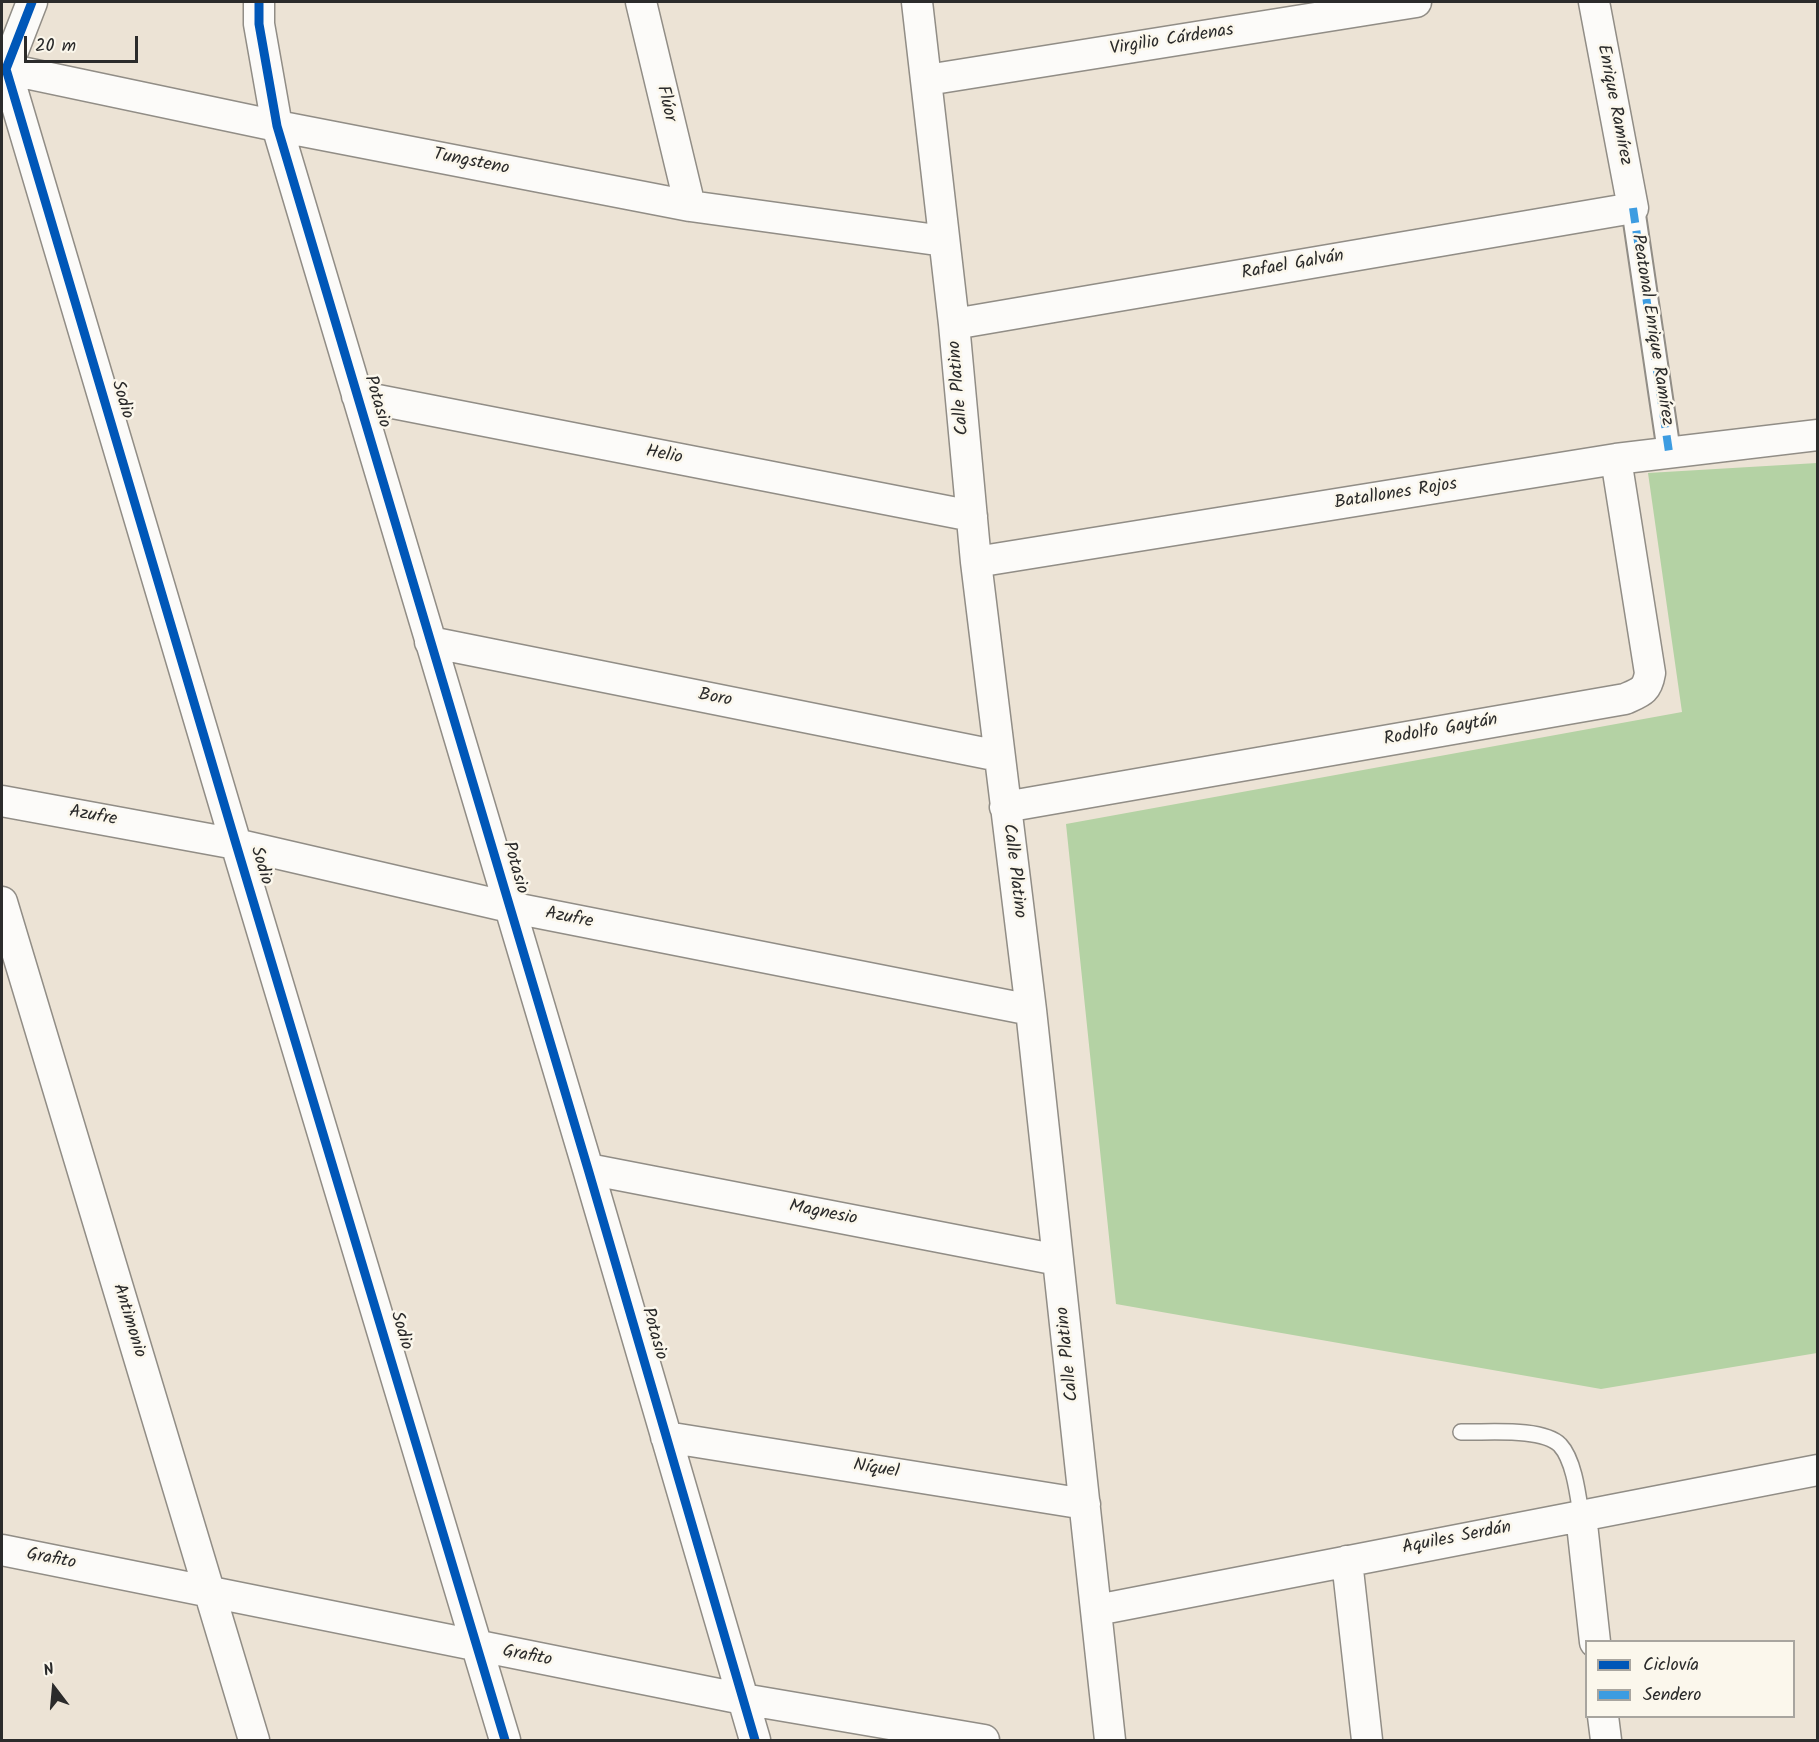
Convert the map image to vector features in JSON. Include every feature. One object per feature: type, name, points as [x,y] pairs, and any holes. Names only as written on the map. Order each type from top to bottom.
[{"type":"street","points":[[4,68],[32,2]]},
{"type":"street","name":"Potasio","points":[[259,2],[260,24],[277,126],[588,1169],[755,1740]]},
{"type":"street","name":"Flúor","points":[[641,2],[690,206]]},
{"type":"street","name":"Calle Platino","points":[[917,2],[954,324],[976,562],[1031,1010],[1110,1740]]},
{"type":"street","name":"Virgilio Cárdenas","points":[[927,80],[1416,2]]},
{"type":"street","name":"Enrique Ramírez","points":[[1594,2],[1633,208]]},
{"type":"street","name":"Tungsteno","points":[[4,68],[277,126],[690,206],[944,241]]},
{"type":"street","name":"Sodio","points":[[4,68],[505,1740]]},
{"type":"street","name":"Rafael Galván","points":[[954,324],[1633,208]]},
{"type":"street","name":"Peatonal Enrique Ramírez","points":[[1633,208],[1669,452]]},
{"type":"street","name":"Helio","points":[[357,396],[972,516]]},
{"type":"street","name":"Batallones Rojos","points":[[976,562],[1616,459],[1818,435]]},
{"type":"street","name":"Rodolfo Gaytán","points":[[1005,807],[1625,699],[1641,693],[1648,684],[1650,673],[1616,459]]},
{"type":"street","name":"Boro","points":[[430,642],[999,756]]},
{"type":"street","name":"Azufre","points":[[2,801],[236,844],[508,907],[1031,1010]]},
{"type":"street","name":"Antimonio","points":[[2,902],[254,1740]]},
{"type":"street","name":"Magnesio","points":[[588,1169],[1058,1260]]},
{"type":"street","name":"Níquel","points":[[666,1437],[1085,1504]]},
{"type":"street","name":"Aquiles Serdán","points":[[1097,1610],[1818,1470]]},
{"type":"street","points":[[1581,1515],[1595,1640]]},
{"type":"street","name":"Grafito","points":[[2,1550],[743,1699],[984,1740]]},
{"type":"street","points":[[1347,1561],[1367,1740]]},
{"type":"street","points":[[1604,1718],[1606,1740]]},
{"type":"lane","points":[[1461,1432],[1537,1434],[1550,1438],[1560,1446],[1567,1457],[1576,1485],[1581,1515]]},
{"type":"green space","points":[[1817,463],[1817,1353],[1601,1389],[1116,1304],[1066,824],[1682,712],[1648,473]]},
{"type":"marked path","points":[[1633,208],[1669,452]]},
{"type":"cycle path","points":[[32,2],[6,69],[505,1740]]},
{"type":"cycle path","points":[[259,2],[259,24],[277,126],[588,1169],[755,1740]]}]
